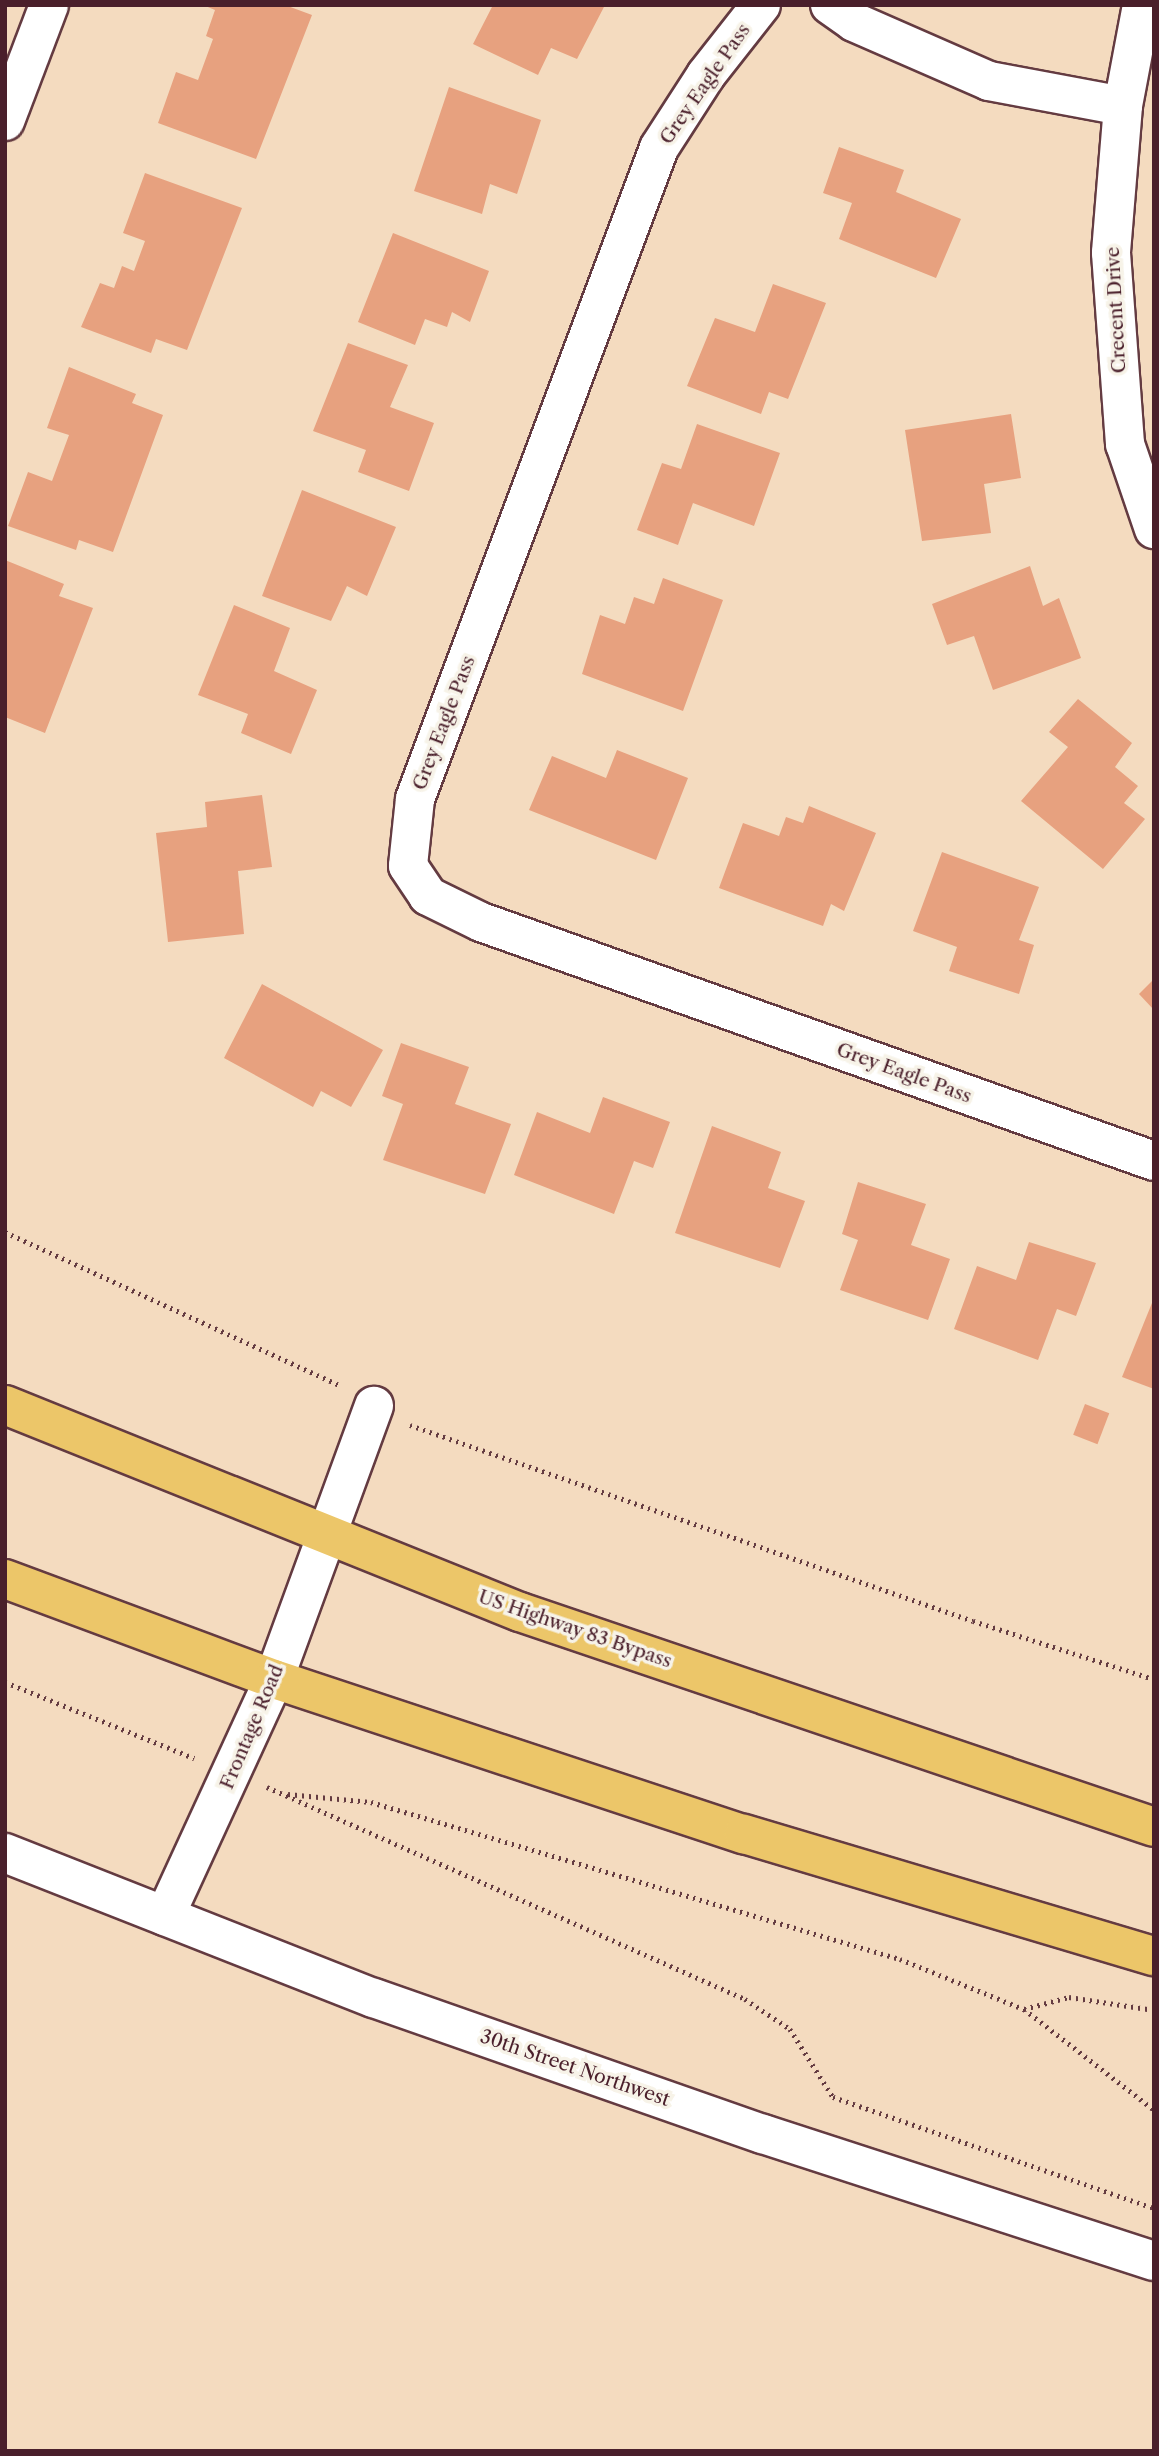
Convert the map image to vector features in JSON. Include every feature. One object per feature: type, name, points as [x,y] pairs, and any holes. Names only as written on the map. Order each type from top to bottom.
[{"type":"highway","name":"US Highway 83 Bypass","points":[[5,1405],[520,1612],[1154,1827]]},
{"type":"highway","points":[[5,1579],[274,1679],[744,1834],[1154,1956]]},
{"type":"street","points":[[5,121],[49,5]]},
{"type":"street","name":"Grey Eagle Pass","points":[[761,5],[706,75],[659,148],[415,799],[408,866],[428,896],[481,922],[1154,1161]]},
{"type":"street","points":[[830,5],[854,22],[989,81],[1123,106]]},
{"type":"street","name":"Crecent Drive","points":[[1142,5],[1123,106],[1111,253],[1125,444],[1154,529]]},
{"type":"street","name":"Frontage Road","points":[[165,1916],[274,1679],[324,1533],[373,1406]]},
{"type":"street","name":"30th Street Northwest","points":[[5,1853],[374,1998],[673,2102],[1154,2261]]},
{"type":"path","points":[[5,1232],[314,1369],[373,1406],[434,1434],[973,1621],[1154,1679]]},
{"type":"path","points":[[5,1682],[284,1794],[746,1999],[790,2029],[833,2097],[1154,2208]]},
{"type":"path","points":[[284,1794],[371,1802],[496,1836],[900,1959],[1024,2009],[1154,2110]]},
{"type":"path","points":[[1024,2009],[1069,1997],[1154,2010]]},
{"type":"building","points":[[203,5],[285,5],[312,15],[256,159],[158,123],[176,72],[198,80],[213,39],[206,36],[215,10]]},
{"type":"building","points":[[493,5],[605,5],[577,59],[551,48],[538,75],[473,44]]},
{"type":"building","points":[[449,87],[541,120],[517,194],[490,184],[482,214],[414,191]]},
{"type":"building","points":[[839,147],[904,170],[896,192],[961,219],[936,278],[839,239],[852,203],[823,193]]},
{"type":"building","points":[[145,173],[242,208],[187,350],[156,339],[151,353],[81,327],[100,283],[114,288],[122,266],[134,271],[145,241],[123,233]]},
{"type":"building","points":[[393,233],[489,271],[470,322],[452,312],[447,327],[425,319],[415,345],[358,322]]},
{"type":"building","points":[[773,284],[826,303],[788,399],[769,392],[761,414],[687,386],[715,318],[755,332]]},
{"type":"building","points":[[348,343],[408,365],[390,407],[434,423],[409,491],[358,472],[366,450],[313,431]]},
{"type":"building","points":[[69,367],[136,394],[132,403],[163,415],[113,552],[79,540],[76,550],[8,526],[28,472],[52,481],[69,435],[47,428]]},
{"type":"building","points":[[1011,414],[1021,478],[984,484],[991,533],[922,541],[905,430]]},
{"type":"building","points":[[697,424],[780,453],[754,526],[693,503],[678,545],[637,530],[662,463],[681,469]]},
{"type":"building","points":[[302,490],[396,527],[367,596],[347,586],[331,621],[262,596]]},
{"type":"building","points":[[5,560],[64,584],[59,596],[93,608],[45,733],[5,717]]},
{"type":"building","points":[[1030,566],[1043,606],[1059,598],[1081,658],[993,690],[974,636],[947,645],[932,604]]},
{"type":"building","points":[[663,578],[723,600],[683,711],[582,674],[600,615],[625,624],[634,597],[654,604]]},
{"type":"building","points":[[234,605],[290,628],[274,671],[317,690],[291,754],[241,733],[248,714],[198,695]]},
{"type":"building","points":[[1078,699],[1132,743],[1115,767],[1138,786],[1124,803],[1145,819],[1103,869],[1021,801],[1068,747],[1049,732]]},
{"type":"building","points":[[617,750],[688,778],[656,860],[529,810],[552,756],[606,778]]},
{"type":"building","points":[[262,795],[272,867],[238,871],[244,934],[168,942],[156,833],[207,827],[205,802]]},
{"type":"building","points":[[809,806],[876,833],[844,911],[831,904],[823,926],[719,888],[743,823],[779,836],[786,817],[803,823]]},
{"type":"building","points":[[942,852],[1039,887],[1019,940],[1034,945],[1019,994],[949,971],[957,947],[913,931]]},
{"type":"building","points":[[1154,979],[1154,1010],[1139,994]]},
{"type":"building","points":[[262,984],[383,1050],[351,1107],[321,1091],[313,1107],[224,1058]]},
{"type":"building","points":[[401,1043],[469,1067],[455,1104],[511,1124],[485,1194],[383,1160],[403,1104],[382,1096]]},
{"type":"building","points":[[603,1097],[670,1122],[653,1168],[634,1161],[614,1214],[514,1175],[537,1112],[590,1133]]},
{"type":"building","points":[[712,1126],[781,1152],[768,1188],[805,1201],[780,1268],[675,1233]]},
{"type":"building","points":[[858,1182],[926,1204],[911,1245],[950,1259],[928,1320],[840,1290],[858,1240],[842,1234]]},
{"type":"building","points":[[1029,1242],[1096,1263],[1076,1316],[1057,1309],[1038,1360],[954,1329],[977,1266],[1016,1280]]},
{"type":"building","points":[[1154,1298],[1154,1389],[1122,1377]]},
{"type":"building","points":[[1085,1404],[1109,1413],[1097,1444],[1073,1435]]}]
